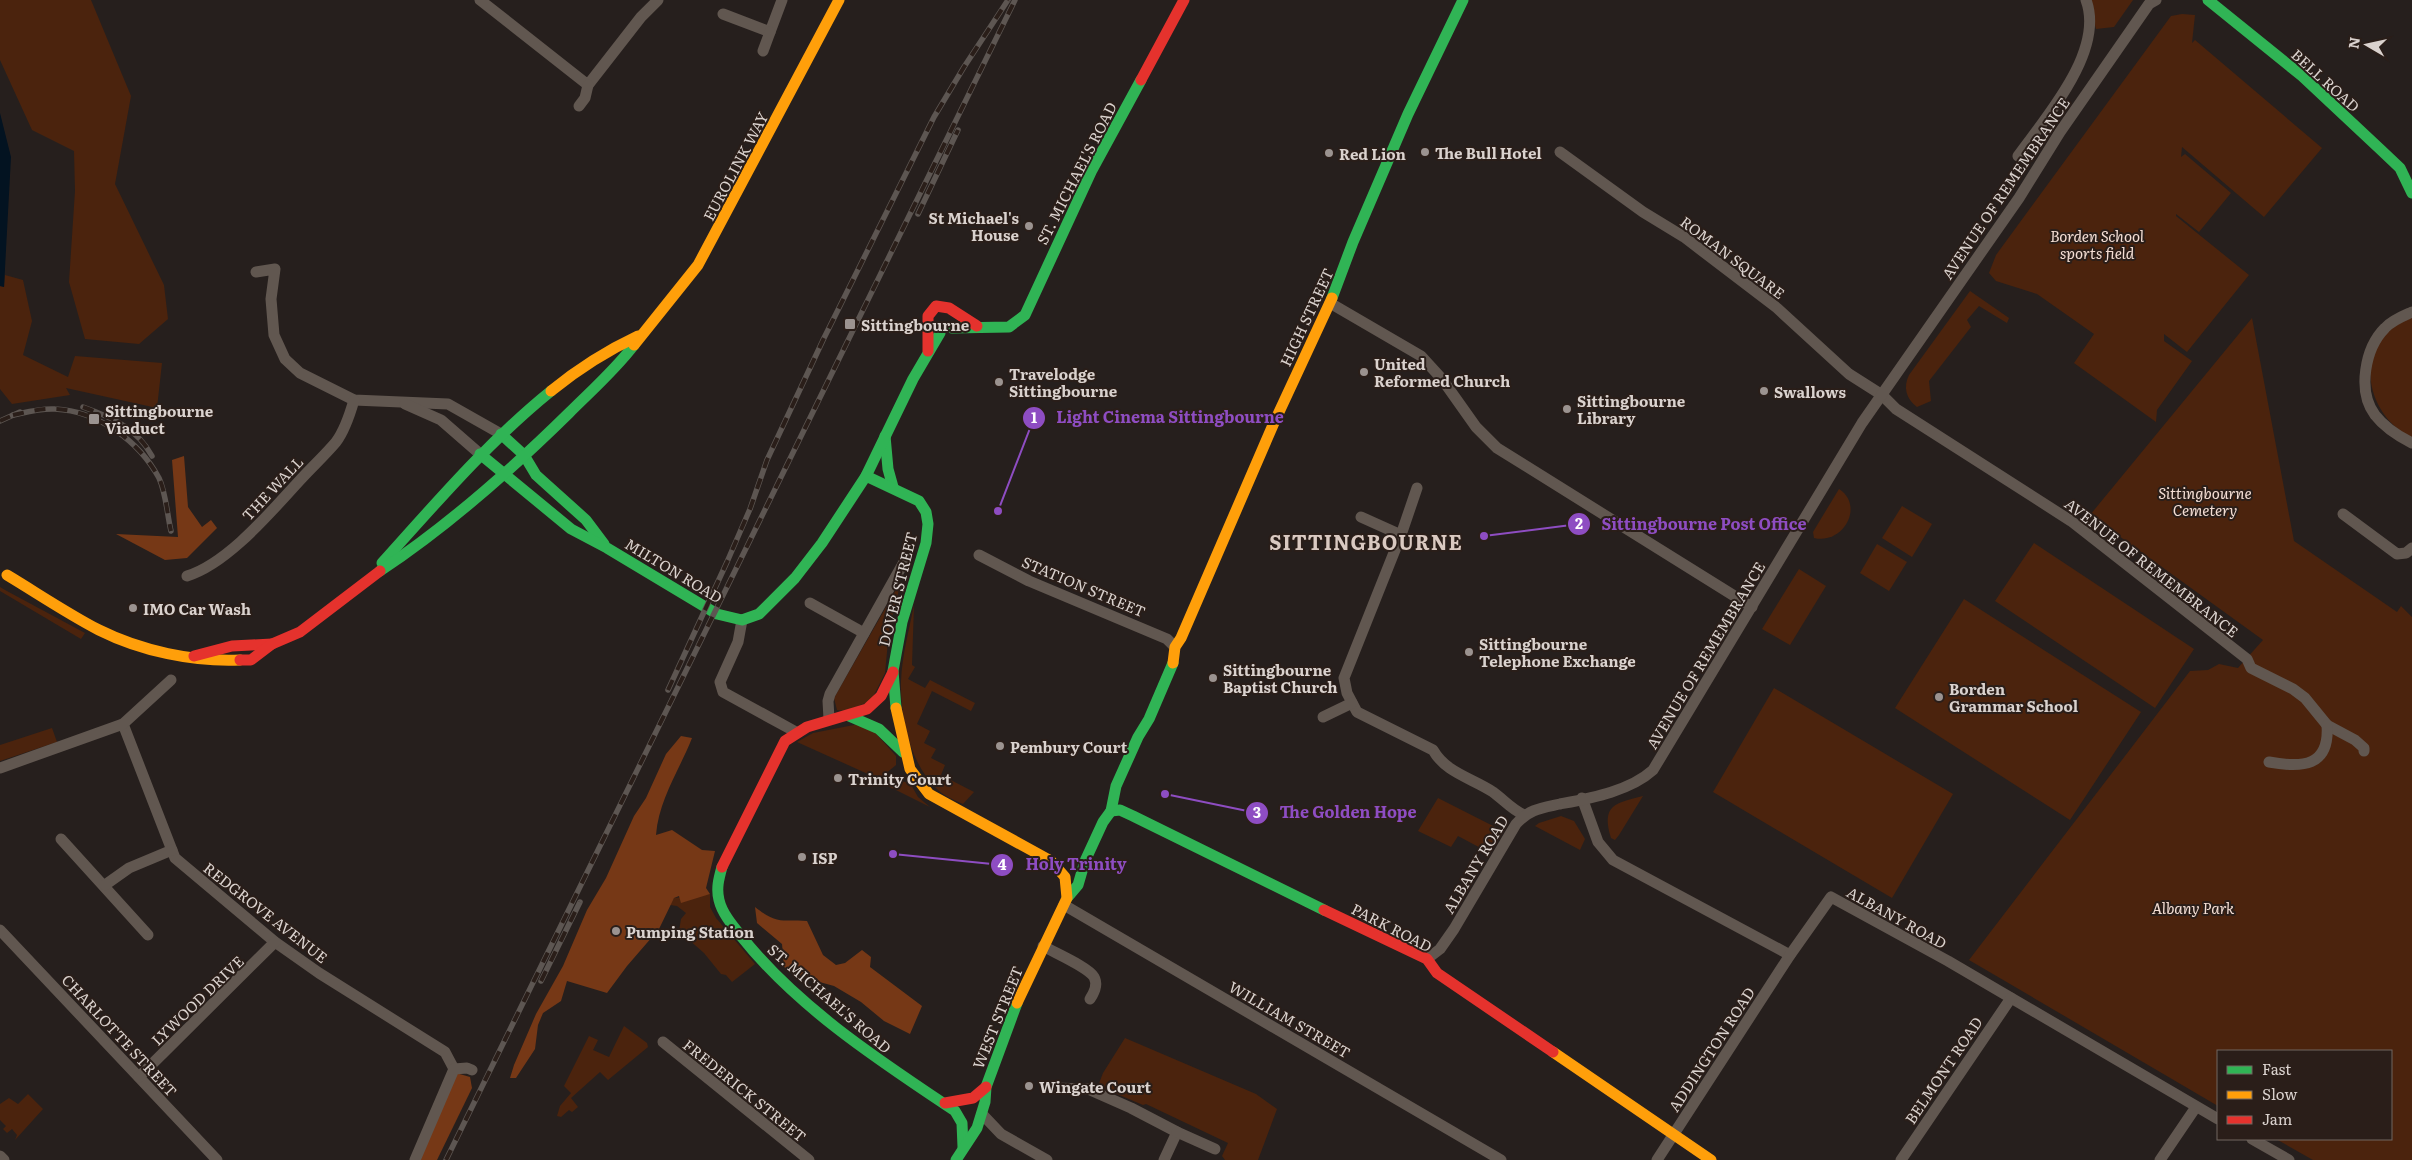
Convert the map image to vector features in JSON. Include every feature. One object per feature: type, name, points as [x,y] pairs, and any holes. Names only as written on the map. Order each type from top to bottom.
[{"type":"main road","name":"EUROLINK WAY","points":[[369,578],[413,549],[470,504],[524,455],[594,390],[621,362],[640,335],[669,304],[698,265],[740,191],[839,0]]},
{"type":"main road","name":"ST. MICHAEL'S ROAD","points":[[952,328],[977,326],[1006,329],[1020,322],[1025,316],[1092,170],[1184,0]]},
{"type":"main road","name":"HIGH STREET","points":[[1175,647],[1181,638],[1273,425],[1330,303],[1343,273],[1353,242],[1408,114],[1463,0]]},
{"type":"main road","name":"BELL ROAD","points":[[2208,0],[2302,76],[2381,150],[2400,168],[2412,193]]},
{"type":"main road","points":[[742,620],[760,614],[795,578],[827,537],[866,476],[928,351],[940,333],[952,328],[955,320],[953,311],[946,306],[936,306],[930,312],[928,321],[928,351]]},
{"type":"main road","name":"ST. MICHAEL'S ROAD","points":[[953,311],[977,326]]},
{"type":"main road","points":[[928,321],[932,329],[940,333]]},
{"type":"main road","name":"EUROLINK WAY","points":[[369,578],[480,454],[521,415],[575,371],[611,349],[640,335]]},
{"type":"main road","name":"MILTON ROAD","points":[[501,434],[524,455],[536,475],[586,520],[607,548]]},
{"type":"main road","points":[[885,435],[888,469],[893,487]]},
{"type":"main road","name":"MILTON ROAD","points":[[480,454],[571,529],[607,548],[716,614],[742,620]]},
{"type":"main road","name":"DOVER STREET","points":[[866,476],[893,487],[918,501],[926,512],[928,524],[924,550],[902,622],[893,672],[896,714],[910,769],[929,794],[1062,868]]},
{"type":"main road","points":[[4,573],[60,610],[64,609],[120,639],[182,656],[194,656],[215,661],[251,660],[272,644],[300,632],[369,578]]},
{"type":"main road","points":[[194,656],[215,648],[247,642],[272,644]]},
{"type":"main road","name":"WEST STREET","points":[[956,1160],[963,1147],[973,1136],[982,1114],[986,1087],[1016,1006],[1065,901],[1078,885],[1085,861],[1103,822],[1111,811],[1116,786],[1138,737],[1149,719],[1173,662],[1175,647]]},
{"type":"main road","name":"ST. MICHAEL'S ROAD","points":[[893,672],[878,701],[868,709],[849,716],[829,719],[796,732],[785,741],[720,870],[717,886],[722,910],[757,956],[798,994],[874,1058],[926,1093],[945,1103],[961,1119],[963,1147]]},
{"type":"main road","name":"ST. MICHAEL'S ROAD","points":[[849,716],[870,722],[883,729],[893,738],[906,755]]},
{"type":"main road","name":"PARK ROAD","points":[[1111,811],[1120,810],[1133,816],[1410,952],[1427,958],[1436,973],[1711,1160]]},
{"type":"main road","points":[[1065,901],[1068,884],[1062,868],[1074,868],[1085,861]]},
{"type":"main road","points":[[945,1103],[972,1098],[986,1087]]},
{"type":"street","points":[[480,0],[588,85]]},
{"type":"street","points":[[579,106],[585,98],[588,85],[641,17],[658,0]]},
{"type":"street","points":[[763,51],[782,0]]},
{"type":"street","points":[[2018,156],[2076,72],[2090,32],[2090,14],[2086,0]]},
{"type":"street","name":"AVENUE OF REMEMBRANCE","points":[[1561,804],[1634,784],[1653,770],[1844,452],[1882,394],[2019,198],[2060,132],[2150,4],[2156,0]]},
{"type":"street","points":[[723,14],[770,32]]},
{"type":"street","name":"ROMAN SQUARE","points":[[1560,152],[1643,212],[1691,243],[1777,308],[1849,374],[1882,394]]},
{"type":"street","points":[[256,272],[275,269],[271,299],[271,321],[274,335],[286,358],[308,378],[354,400],[448,404],[501,434]]},
{"type":"street","points":[[1330,303],[1422,356],[1442,379],[1476,427],[1497,448],[1752,606]]},
{"type":"street","points":[[2412,312],[2386,327],[2377,338],[2371,350],[2365,377],[2374,413],[2394,433],[2412,443]]},
{"type":"street","name":"AVENUE OF REMEMBRANCE","points":[[1882,394],[1896,409],[2071,521],[2248,659],[2251,668],[2293,689],[2304,698],[2327,725]]},
{"type":"street","name":"THE WALL","points":[[187,576],[199,572],[244,538],[282,499],[337,441],[349,417],[354,400]]},
{"type":"street","points":[[398,401],[441,420],[480,454]]},
{"type":"street","points":[[1417,488],[1401,535],[1344,678],[1352,703],[1357,712],[1432,750],[1440,762],[1492,792],[1509,808],[1524,815]]},
{"type":"street","points":[[2342,514],[2397,554],[2406,553],[2412,548]]},
{"type":"street","points":[[1361,517],[1401,535]]},
{"type":"street","name":"STATION STREET","points":[[978,555],[1030,580],[1166,639],[1175,647]]},
{"type":"street","points":[[829,719],[828,701],[830,694],[904,562]]},
{"type":"street","points":[[810,604],[864,633]]},
{"type":"street","points":[[742,620],[738,642],[720,682],[723,692],[772,717],[796,732]]},
{"type":"street","points":[[0,768],[123,724],[171,680]]},
{"type":"street","points":[[1323,717],[1352,703]]},
{"type":"street","name":"REDGROVE AVENUE","points":[[123,724],[175,858],[276,942],[319,973],[445,1052],[454,1069]]},
{"type":"street","points":[[2327,725],[2355,740],[2364,748],[2364,751]]},
{"type":"street","points":[[2269,762],[2304,764],[2322,755],[2328,740],[2327,725]]},
{"type":"street","points":[[1582,798],[1598,842],[1613,860],[1790,954]]},
{"type":"street","name":"ALBANY ROAD","points":[[1427,958],[1440,948],[1454,929],[1516,824],[1524,815],[1536,808],[1561,804]]},
{"type":"street","points":[[61,839],[105,885],[148,935]]},
{"type":"street","points":[[105,885],[129,868],[172,850]]},
{"type":"street","name":"ALBANY ROAD","points":[[1790,954],[1830,897],[2011,998],[2217,1118]]},
{"type":"street","name":"WILLIAM STREET","points":[[1065,901],[1501,1160]]},
{"type":"street","name":"CHARLOTTE STREET","points":[[0,930],[217,1160]]},
{"type":"street","name":"LYWOOD DRIVE","points":[[139,1077],[276,942]]},
{"type":"street","points":[[1043,946],[1088,970],[1095,978],[1095,990],[1090,999]]},
{"type":"street","name":"ADDINGTON ROAD","points":[[1658,1160],[1790,954]]},
{"type":"street","name":"BELMONT ROAD","points":[[1901,1160],[2011,998]]},
{"type":"street","name":"FREDERICK STREET","points":[[662,1042],[809,1160]]},
{"type":"street","points":[[415,1160],[454,1069],[467,1068],[472,1070]]},
{"type":"street","points":[[1055,1088],[1088,1089],[1215,1149]]},
{"type":"street","points":[[2160,1160],[2196,1107]]},
{"type":"street","points":[[982,1114],[1001,1134],[1047,1160]]},
{"type":"street","points":[[1164,1160],[1177,1132]]},
{"type":"street","points":[[2254,1140],[2289,1160]]},
{"type":"street","points":[[0,1156],[4,1160]]},
{"type":"green space","points":[[0,0],[91,0],[131,96],[115,184],[164,285],[168,319],[139,344],[85,339],[69,282],[75,191],[74,151],[32,130],[0,60]]},
{"type":"green space","points":[[2089,0],[2133,0],[2114,27],[2096,29]]},
{"type":"green space","name":"Borden School sports field","points":[[2182,14],[2195,15],[2192,43],[2195,40],[2322,148],[2264,217],[2182,147],[2181,157],[2185,154],[2231,193],[2199,232],[2176,214],[2176,216],[2249,275],[2187,352],[2164,334],[2164,341],[2192,361],[2157,410],[2156,422],[2074,363],[2094,334],[2037,294],[1996,281],[1989,273],[1996,255],[2171,16]]},
{"type":"green space","points":[[5,275],[23,280],[32,321],[23,355],[68,377],[75,356],[162,363],[157,408],[66,388],[70,395],[12,404],[0,389],[0,286],[4,287]]},
{"type":"green space","points":[[1970,291],[2009,318],[2007,323],[1979,306],[1967,320],[1971,327],[1929,381],[1931,401],[1917,407],[1908,397],[1907,379]]},
{"type":"green space","points":[[2412,315],[2412,438],[2398,429],[2377,402],[2372,387],[2371,371],[2373,355],[2380,340],[2392,326]]},
{"type":"green space","name":"Albany Park","points":[[2252,318],[2294,541],[2397,612],[2401,606],[2412,617],[2412,1160],[2313,1160],[2278,1140],[2392,1140],[2392,1050],[2217,1050],[2217,1105],[1969,960],[2190,671],[2208,670],[2219,664],[2238,668],[2263,640],[2090,515]]},
{"type":"green space","points":[[1839,489],[1847,496],[1850,505],[1847,523],[1834,536],[1824,539],[1814,538],[1813,532]]},
{"type":"green space","points":[[1902,506],[1932,524],[1912,557],[1882,538]]},
{"type":"green space","points":[[2034,543],[2194,649],[2155,708],[1995,601]]},
{"type":"green space","points":[[1877,544],[1907,562],[1889,591],[1860,573]]},
{"type":"green space","points":[[1799,569],[1826,586],[1790,645],[1762,629]]},
{"type":"green space","points":[[901,581],[889,631],[885,673],[871,701],[845,711],[837,710],[834,698]]},
{"type":"green space","points":[[0,587],[85,633],[81,639],[0,591]]},
{"type":"green space","points":[[1964,599],[2141,712],[2070,820],[1895,708]]},
{"type":"green space","points":[[914,605],[912,665],[915,667],[908,679],[925,688],[930,680],[975,703],[971,711],[932,691],[917,724],[930,731],[924,743],[936,749],[931,758],[945,765],[941,775],[974,792],[963,804],[943,794],[928,779],[913,753],[905,724],[902,709],[901,681]]},
{"type":"green space","points":[[1774,688],[1953,794],[1892,898],[1713,792]]},
{"type":"green space","points":[[859,724],[870,727],[896,756],[896,765],[879,779],[797,742],[813,733]]},
{"type":"green space","points":[[52,728],[57,742],[0,761],[0,745]]},
{"type":"green space","points":[[892,782],[910,783],[918,797],[930,807],[888,786]]},
{"type":"green space","points":[[1643,796],[1619,835],[1615,840],[1611,838],[1608,827],[1609,812],[1618,804]]},
{"type":"green space","points":[[1438,798],[1501,830],[1502,833],[1490,853],[1458,836],[1451,847],[1418,831]]},
{"type":"green space","points":[[1561,816],[1574,821],[1585,839],[1580,850],[1535,826]]},
{"type":"green space","points":[[710,894],[710,907],[716,918],[755,964],[732,982],[726,975],[721,974],[704,953],[679,931],[681,919],[686,913],[677,906],[670,905],[674,898]]},
{"type":"green space","points":[[624,1026],[647,1043],[648,1047],[608,1080],[600,1072],[571,1098],[578,1107],[572,1112],[569,1110],[561,1117],[557,1116],[560,1106],[571,1093],[564,1086],[589,1036],[598,1040],[593,1050],[609,1057]]},
{"type":"green space","points":[[1125,1038],[1256,1094],[1277,1109],[1258,1160],[1225,1160],[1222,1156],[1228,1143],[1146,1104],[1143,1105],[1098,1086],[1103,1073]]},
{"type":"green space","points":[[28,1094],[43,1109],[15,1140],[17,1135],[12,1129],[7,1133],[3,1129],[6,1126],[0,1120],[0,1104],[9,1098],[18,1104]]},
{"type":"shaded area","points":[[184,456],[188,507],[202,527],[211,520],[217,528],[187,558],[165,560],[116,534],[178,537],[172,460]]},
{"type":"shaded area","points":[[681,736],[692,738],[665,797],[656,835],[672,830],[702,850],[715,851],[706,888],[710,894],[681,903],[679,896],[674,898],[659,929],[627,966],[607,993],[567,981],[561,1001],[543,1013],[538,1025],[535,1049],[516,1078],[510,1078],[536,1014],[563,966],[587,910],[606,878],[634,816],[646,798],[666,754]]},
{"type":"shaded area","points":[[755,907],[775,919],[807,921],[823,955],[836,965],[845,963],[862,950],[871,957],[870,967],[922,1006],[910,1034],[884,1021],[861,1002],[834,986],[805,978],[784,967],[782,944],[757,923]]},
{"type":"shaded area","points":[[449,1071],[470,1077],[472,1088],[437,1160],[410,1160]]},
{"type":"water","points":[[0,113],[11,157],[4,287],[0,286]]},
{"type":"railway","points":[[668,690],[750,509],[767,460],[824,338],[934,117],[1008,0]]},
{"type":"railway","points":[[446,1160],[1015,0]]},
{"type":"railway","points":[[918,214],[958,130]]},
{"type":"railway","points":[[83,407],[103,415],[131,431],[146,446],[152,456]]},
{"type":"railway","points":[[13,415],[44,409],[71,411],[87,415],[116,430],[129,440],[151,464],[159,478],[165,497],[171,531]]},
{"type":"railway","points":[[0,421],[20,412]]},
{"type":"railway","points":[[541,981],[580,902]]},
{"type":"traffic: fast","points":[[1332,298],[1353,242],[1408,114],[1463,0]]},
{"type":"traffic: fast","points":[[2208,0],[2302,76],[2381,150],[2400,168],[2412,193]]},
{"type":"traffic: fast","points":[[952,328],[1009,327],[1025,315],[1092,170],[1141,80]]},
{"type":"traffic: fast","points":[[896,708],[893,671],[902,622],[926,543],[928,524],[926,512],[919,501],[866,476],[913,379],[940,333]]},
{"type":"traffic: fast","points":[[380,571],[454,517],[501,477],[603,380],[634,345]]},
{"type":"traffic: fast","points":[[382,563],[484,452],[551,391]]},
{"type":"traffic: fast","points":[[501,434],[524,455],[536,475],[586,520],[604,544]]},
{"type":"traffic: fast","points":[[885,436],[888,469],[893,487]]},
{"type":"traffic: fast","points":[[480,454],[571,529],[607,548],[717,614],[742,620],[759,614],[795,578],[822,543],[866,476]]},
{"type":"traffic: fast","points":[[1067,898],[1078,885],[1085,861],[1103,822],[1111,811],[1116,786],[1138,737],[1149,719],[1173,663]]},
{"type":"traffic: fast","points":[[849,716],[879,729],[903,752]]},
{"type":"traffic: fast","points":[[1111,811],[1120,810],[1133,816],[1324,910]]},
{"type":"traffic: fast","points":[[722,867],[718,891],[722,910],[734,928],[763,962],[841,1031],[898,1073],[955,1111],[962,1123],[963,1147]]},
{"type":"traffic: fast","points":[[956,1160],[977,1128],[985,1102],[986,1087],[1017,1003]]},
{"type":"traffic: slow","points":[[634,345],[698,265],[839,0]]},
{"type":"traffic: slow","points":[[1173,663],[1175,647],[1181,638],[1273,425],[1332,298]]},
{"type":"traffic: slow","points":[[551,391],[593,361],[638,336]]},
{"type":"traffic: slow","points":[[7,575],[87,624],[132,644],[186,657],[240,660]]},
{"type":"traffic: slow","points":[[896,708],[910,769],[929,794],[1051,861],[1065,877],[1067,898],[1017,1003]]},
{"type":"traffic: slow","points":[[1553,1052],[1711,1160]]},
{"type":"traffic: jam","points":[[1141,80],[1184,0]]},
{"type":"traffic: jam","points":[[928,351],[928,316],[936,306],[949,308],[977,326]]},
{"type":"traffic: jam","points":[[240,660],[251,660],[272,644],[300,632],[380,571]]},
{"type":"traffic: jam","points":[[194,656],[232,646],[272,644]]},
{"type":"traffic: jam","points":[[722,867],[785,741],[807,727],[867,709],[881,696],[893,672]]},
{"type":"traffic: jam","points":[[1324,910],[1427,959],[1437,973],[1553,1052]]},
{"type":"traffic: jam","points":[[945,1103],[973,1098],[986,1087]]},
{"type":"place","name":"The Bull Hotel","points":[[1425,152]]},
{"type":"place","name":"Red Lion","points":[[1329,153]]},
{"type":"place","name":"St Michael's House","points":[[1029,226]]},
{"type":"place","name":"Sittingbourne","points":[[850,324]]},
{"type":"place","name":"United Reformed Church","points":[[1364,372]]},
{"type":"place","name":"Travelodge Sittingbourne","points":[[999,382]]},
{"type":"place","name":"Swallows","points":[[1764,391]]},
{"type":"place","name":"Sittingbourne Library","points":[[1567,409]]},
{"type":"place","name":"Sittingbourne Viaduct","points":[[94,419]]},
{"type":"place","name":"Light Cinema Sittingbourne","points":[[998,511]]},
{"type":"place","name":"Sittingbourne Post Office","points":[[1484,536]]},
{"type":"place","name":"IMO Car Wash","points":[[133,608]]},
{"type":"place","name":"Sittingbourne Telephone Exchange","points":[[1469,652]]},
{"type":"place","name":"Sittingbourne Baptist Church","points":[[1213,678]]},
{"type":"place","name":"Borden Grammar School","points":[[1939,697]]},
{"type":"place","name":"Pembury Court","points":[[1000,746]]},
{"type":"place","name":"Trinity Court","points":[[838,778]]},
{"type":"place","name":"The Golden Hope","points":[[1165,794]]},
{"type":"place","name":"Holy Trinity","points":[[893,854]]},
{"type":"place","name":"ISP","points":[[802,857]]},
{"type":"place","name":"Pumping Station","points":[[616,931]]},
{"type":"place","name":"Wingate Court","points":[[1029,1086]]},
{"type":"district","name":"SITTINGBOURNE","points":[[1366,541]]},
{"type":"park label","name":"Sittingbourne Cemetery","points":[[2205,500]]}]
